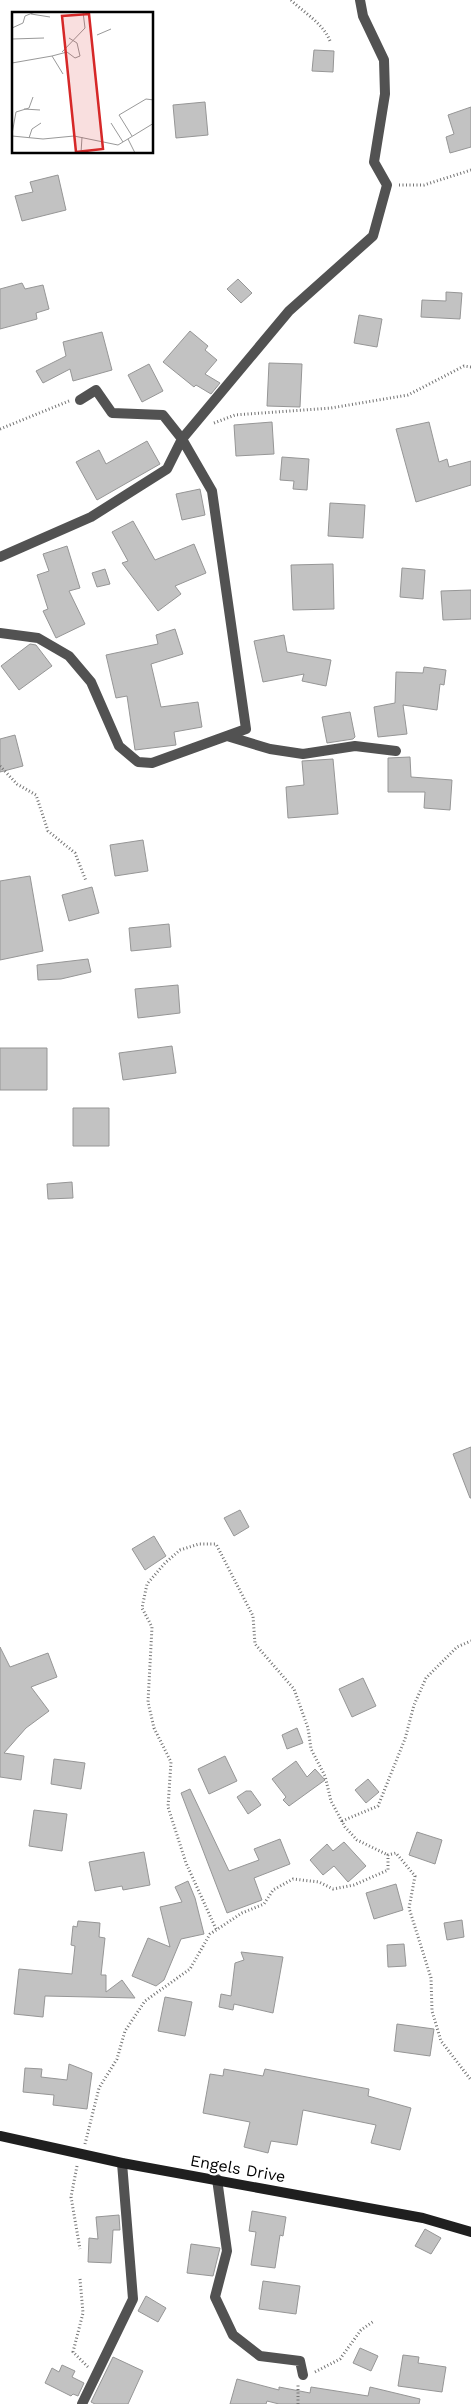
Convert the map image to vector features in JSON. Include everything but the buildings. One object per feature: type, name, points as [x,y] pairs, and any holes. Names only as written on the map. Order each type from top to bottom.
[{"type":"street","points":[[0,558],[91,517],[167,470],[182,439],[289,311],[373,236],[387,185],[374,162],[385,94],[384,60],[363,16],[360,0]]},
{"type":"street","points":[[0,633],[38,638],[68,656],[91,682],[120,746],[129,757],[138,762],[152,763],[246,729],[212,491],[182,439],[162,415],[112,413],[96,390],[80,400]]},
{"type":"street","points":[[227,736],[270,749],[303,754],[355,746],[396,751]]},
{"type":"street","name":"Engels Drive","points":[[0,2136],[122,2163],[423,2218],[471,2232]]},
{"type":"street","points":[[82,2404],[133,2299],[122,2163]]},
{"type":"street","points":[[216,2179],[226,2251],[215,2296],[232,2334],[260,2356],[300,2361],[302,2375]]},
{"type":"path","points":[[291,0],[320,25],[330,41]]},
{"type":"path","points":[[387,185],[424,185],[471,170]]},
{"type":"path","points":[[189,431],[235,415],[332,408],[408,395],[464,366],[471,367]]},
{"type":"path","points":[[0,429],[96,390]]},
{"type":"path","points":[[0,766],[17,784],[36,795],[48,831],[74,853],[86,881]]},
{"type":"path","points":[[216,1929],[186,1863],[168,1807],[171,1762],[154,1728],[148,1702],[152,1627],[142,1608],[146,1584],[164,1563],[180,1550],[199,1544],[216,1544],[253,1616],[254,1644],[294,1690],[308,1728],[311,1749],[325,1776],[331,1801],[342,1821],[357,1840],[388,1855],[396,1853],[415,1876],[409,1908],[431,1978],[432,2011],[441,2041],[471,2080]]},
{"type":"path","points":[[342,1821],[378,1806],[405,1739],[414,1705],[426,1678],[457,1646],[471,1641]]},
{"type":"path","points":[[80,2249],[72,2197],[74,2173],[82,2153],[99,2088],[117,2058],[125,2030],[145,2001],[190,1969],[210,1934],[242,1913],[264,1904],[273,1890],[293,1880],[319,1882],[333,1889],[354,1885],[388,1870],[388,1855]]},
{"type":"path","points":[[80,2279],[83,2313],[73,2352],[95,2375]]},
{"type":"path","points":[[298,2404],[298,2382],[302,2375],[316,2372],[340,2359],[361,2330],[374,2321]]}]
